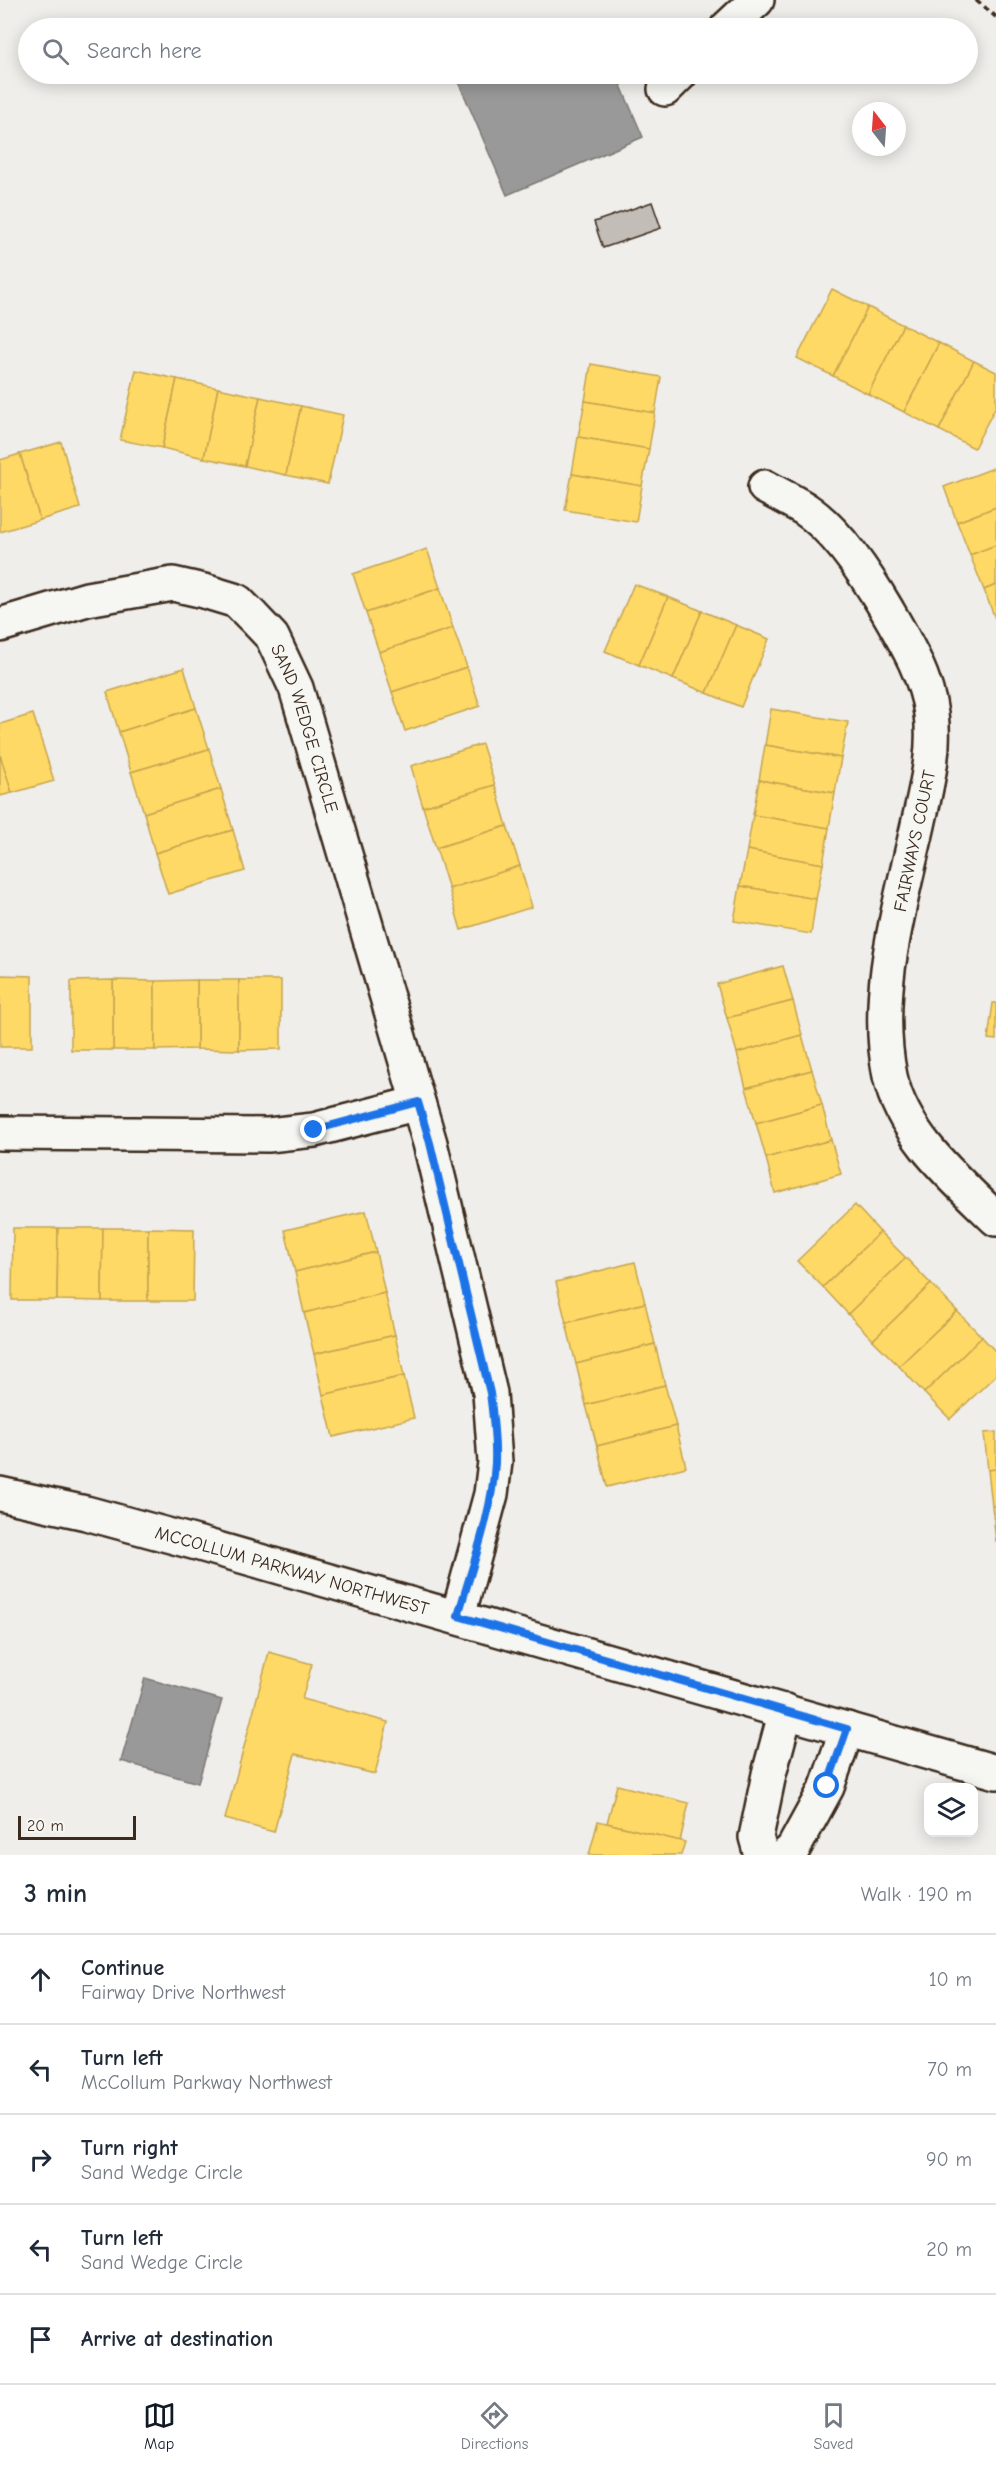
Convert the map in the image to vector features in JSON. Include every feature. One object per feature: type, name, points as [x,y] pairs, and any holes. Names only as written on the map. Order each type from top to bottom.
[{"type":"street","points":[[738,18],[757,0]]},
{"type":"street","name":"FAIRWAYS COURT","points":[[765,487],[806,510],[842,544],[872,584],[896,625],[919,672],[931,712],[932,759],[885,986],[884,1028],[890,1077],[906,1118],[932,1156],[996,1219]]},
{"type":"street","name":"SAND WEDGE CIRCLE","points":[[0,626],[87,599],[173,584],[237,601],[272,637],[296,688],[430,1143],[490,1393],[495,1462],[491,1494],[458,1616]]},
{"type":"street","points":[[0,1133],[268,1135],[314,1130],[418,1102]]},
{"type":"street","name":"MCCOLLUM PARKWAY NORTHWEST","points":[[0,1494],[86,1512],[458,1616],[996,1772]]},
{"type":"street","points":[[761,1855],[756,1837],[786,1711]]},
{"type":"street","points":[[786,1855],[793,1849],[827,1786],[847,1729]]},
{"type":"path","points":[[976,0],[996,17]]},
{"type":"building: Homes","points":[[832,289],[868,307],[833,376],[797,358]]},
{"type":"building: Homes","points":[[868,307],[903,325],[868,394],[833,376]]},
{"type":"building: Homes","points":[[903,325],[939,343],[904,412],[868,394]]},
{"type":"building: Homes","points":[[939,343],[974,361],[939,430],[904,412]]},
{"type":"building: Homes","points":[[974,361],[996,372],[996,406],[974,448],[939,430]]},
{"type":"building: Homes","points":[[591,364],[661,377],[655,413],[585,401]]},
{"type":"building: Homes","points":[[136,370],[177,379],[162,448],[120,440]]},
{"type":"building: Homes","points":[[177,379],[218,388],[204,458],[162,448]]},
{"type":"building: Homes","points":[[218,388],[260,397],[245,466],[204,458]]},
{"type":"building: Homes","points":[[260,397],[301,406],[286,475],[245,466]]},
{"type":"building: Homes","points":[[585,401],[655,413],[649,449],[578,437]]},
{"type":"building: Homes","points":[[301,406],[343,415],[328,484],[286,475]]},
{"type":"building: Homes","points":[[578,437],[649,449],[642,486],[572,474]]},
{"type":"building: Homes","points":[[61,442],[80,508],[40,520],[20,454]]},
{"type":"building: Homes","points":[[20,454],[40,520],[0,532],[0,460]]},
{"type":"building: Homes","points":[[996,467],[996,507],[957,522],[944,487]]},
{"type":"building: Homes","points":[[572,474],[642,486],[636,522],[565,510]]},
{"type":"building: Homes","points":[[996,507],[996,545],[970,555],[957,522]]},
{"type":"building: Homes","points":[[996,545],[996,585],[984,590],[970,555]]},
{"type":"building: Homes","points":[[427,549],[440,588],[366,613],[353,574]]},
{"type":"building: Homes","points":[[634,584],[668,597],[639,665],[605,651]]},
{"type":"building: Homes","points":[[996,585],[996,621],[984,590]]},
{"type":"building: Homes","points":[[440,588],[453,628],[379,652],[366,613]]},
{"type":"building: Homes","points":[[668,597],[702,611],[673,679],[639,665]]},
{"type":"building: Homes","points":[[702,611],[736,625],[707,693],[673,679]]},
{"type":"building: Homes","points":[[736,625],[769,639],[741,707],[707,693]]},
{"type":"building: Homes","points":[[453,628],[467,667],[392,692],[379,652]]},
{"type":"building: Homes","points":[[467,667],[480,706],[405,731],[392,692]]},
{"type":"building: Homes","points":[[184,668],[196,708],[119,732],[107,692]]},
{"type":"building: Homes","points":[[196,708],[209,749],[131,772],[119,732]]},
{"type":"building: Homes","points":[[771,709],[848,722],[841,758],[765,745]]},
{"type":"building: Homes","points":[[33,714],[54,781],[12,793],[0,755],[0,724]]},
{"type":"building: Homes","points":[[482,744],[495,785],[423,807],[411,766]]},
{"type":"building: Homes","points":[[765,745],[841,758],[835,793],[759,780]]},
{"type":"building: Homes","points":[[209,749],[221,789],[144,813],[131,772]]},
{"type":"building: Homes","points":[[0,755],[12,793],[0,796]]},
{"type":"building: Homes","points":[[759,780],[835,793],[829,828],[753,815]]},
{"type":"building: Homes","points":[[495,785],[507,826],[436,848],[423,807]]},
{"type":"building: Homes","points":[[221,789],[233,830],[155,853],[144,813]]},
{"type":"building: Homes","points":[[753,815],[829,828],[823,864],[747,850]]},
{"type":"building: Homes","points":[[507,826],[520,866],[449,889],[436,848]]},
{"type":"building: Homes","points":[[233,830],[245,871],[168,894],[155,853]]},
{"type":"building: Homes","points":[[747,850],[823,864],[816,899],[740,886]]},
{"type":"building: Homes","points":[[520,866],[532,907],[461,930],[449,889]]},
{"type":"building: Homes","points":[[740,886],[816,899],[811,934],[734,921]]},
{"type":"building: Homes","points":[[783,966],[793,1001],[727,1018],[717,984]]},
{"type":"building: Homes","points":[[0,975],[32,976],[32,1047],[0,1047]]},
{"type":"building: Homes","points":[[113,980],[155,981],[155,1050],[113,1050]]},
{"type":"building: Homes","points":[[113,980],[113,1050],[71,1050],[71,981]]},
{"type":"building: Homes","points":[[197,980],[239,980],[239,1050],[197,1049]]},
{"type":"building: Homes","points":[[197,980],[197,1049],[155,1050],[155,981]]},
{"type":"building: Homes","points":[[239,980],[281,980],[281,1049],[239,1050]]},
{"type":"building: Homes","points":[[793,1001],[802,1035],[737,1053],[727,1018]]},
{"type":"building: Homes","points":[[993,1003],[996,1003],[996,1040],[988,1039]]},
{"type":"building: Homes","points":[[802,1035],[812,1070],[746,1088],[737,1053]]},
{"type":"building: Homes","points":[[812,1070],[822,1105],[756,1123],[746,1088]]},
{"type":"building: Homes","points":[[822,1105],[831,1140],[766,1158],[756,1123]]},
{"type":"building: Homes","points":[[831,1140],[841,1174],[775,1193],[766,1158]]},
{"type":"building: Homes","points":[[855,1205],[880,1232],[823,1287],[797,1261]]},
{"type":"building: Homes","points":[[366,1211],[376,1252],[295,1272],[285,1230]]},
{"type":"building: Homes","points":[[13,1228],[58,1228],[57,1300],[12,1300]]},
{"type":"building: Homes","points":[[58,1228],[103,1228],[102,1301],[57,1300]]},
{"type":"building: Homes","points":[[103,1228],[148,1228],[148,1301],[102,1301]]},
{"type":"building: Homes","points":[[148,1228],[194,1229],[193,1301],[148,1301]]},
{"type":"building: Homes","points":[[880,1232],[906,1258],[848,1314],[823,1287]]},
{"type":"building: Homes","points":[[376,1252],[385,1293],[304,1313],[295,1272]]},
{"type":"building: Homes","points":[[906,1258],[931,1284],[873,1340],[848,1314]]},
{"type":"building: Homes","points":[[635,1262],[645,1303],[566,1323],[556,1282]]},
{"type":"building: Homes","points":[[931,1284],[957,1311],[899,1366],[873,1340]]},
{"type":"building: Homes","points":[[385,1293],[395,1335],[314,1354],[304,1313]]},
{"type":"building: Homes","points":[[645,1303],[655,1344],[576,1364],[566,1323]]},
{"type":"building: Homes","points":[[957,1311],[982,1337],[924,1393],[899,1366]]},
{"type":"building: Homes","points":[[395,1335],[404,1376],[323,1395],[314,1354]]},
{"type":"building: Homes","points":[[982,1337],[996,1352],[996,1375],[950,1419],[924,1393]]},
{"type":"building: Homes","points":[[655,1344],[665,1385],[586,1405],[576,1364]]},
{"type":"building: Homes","points":[[404,1376],[414,1418],[333,1437],[323,1395]]},
{"type":"building: Homes","points":[[665,1385],[676,1426],[597,1446],[586,1405]]},
{"type":"building: Homes","points":[[676,1426],[686,1467],[607,1487],[597,1446]]},
{"type":"building: Homes","points":[[996,1432],[996,1469],[988,1470],[984,1433]]},
{"type":"building: Homes","points":[[996,1469],[996,1506],[992,1506],[988,1470]]},
{"type":"building: Homes","points":[[992,1506],[996,1506],[996,1542]]},
{"type":"building: Homes","points":[[269,1652],[312,1664],[302,1699],[388,1722],[375,1774],[295,1754],[274,1832],[225,1819]]},
{"type":"building: Homes","points":[[617,1785],[689,1803],[680,1841],[607,1823]]},
{"type":"building: Homes","points":[[598,1821],[685,1842],[681,1855],[589,1855]]},
{"type":"building: Industry","points":[[459,84],[620,84],[643,137],[507,195]]},
{"type":"building: Industry","points":[[145,1678],[222,1700],[198,1783],[121,1761]]},
{"type":"building: Other","points":[[652,202],[661,228],[603,248],[594,222]]},
{"type":"route","points":[[314,1130],[418,1102],[430,1143],[490,1393],[494,1425],[495,1462],[491,1494],[458,1616],[847,1729],[827,1786]]}]
